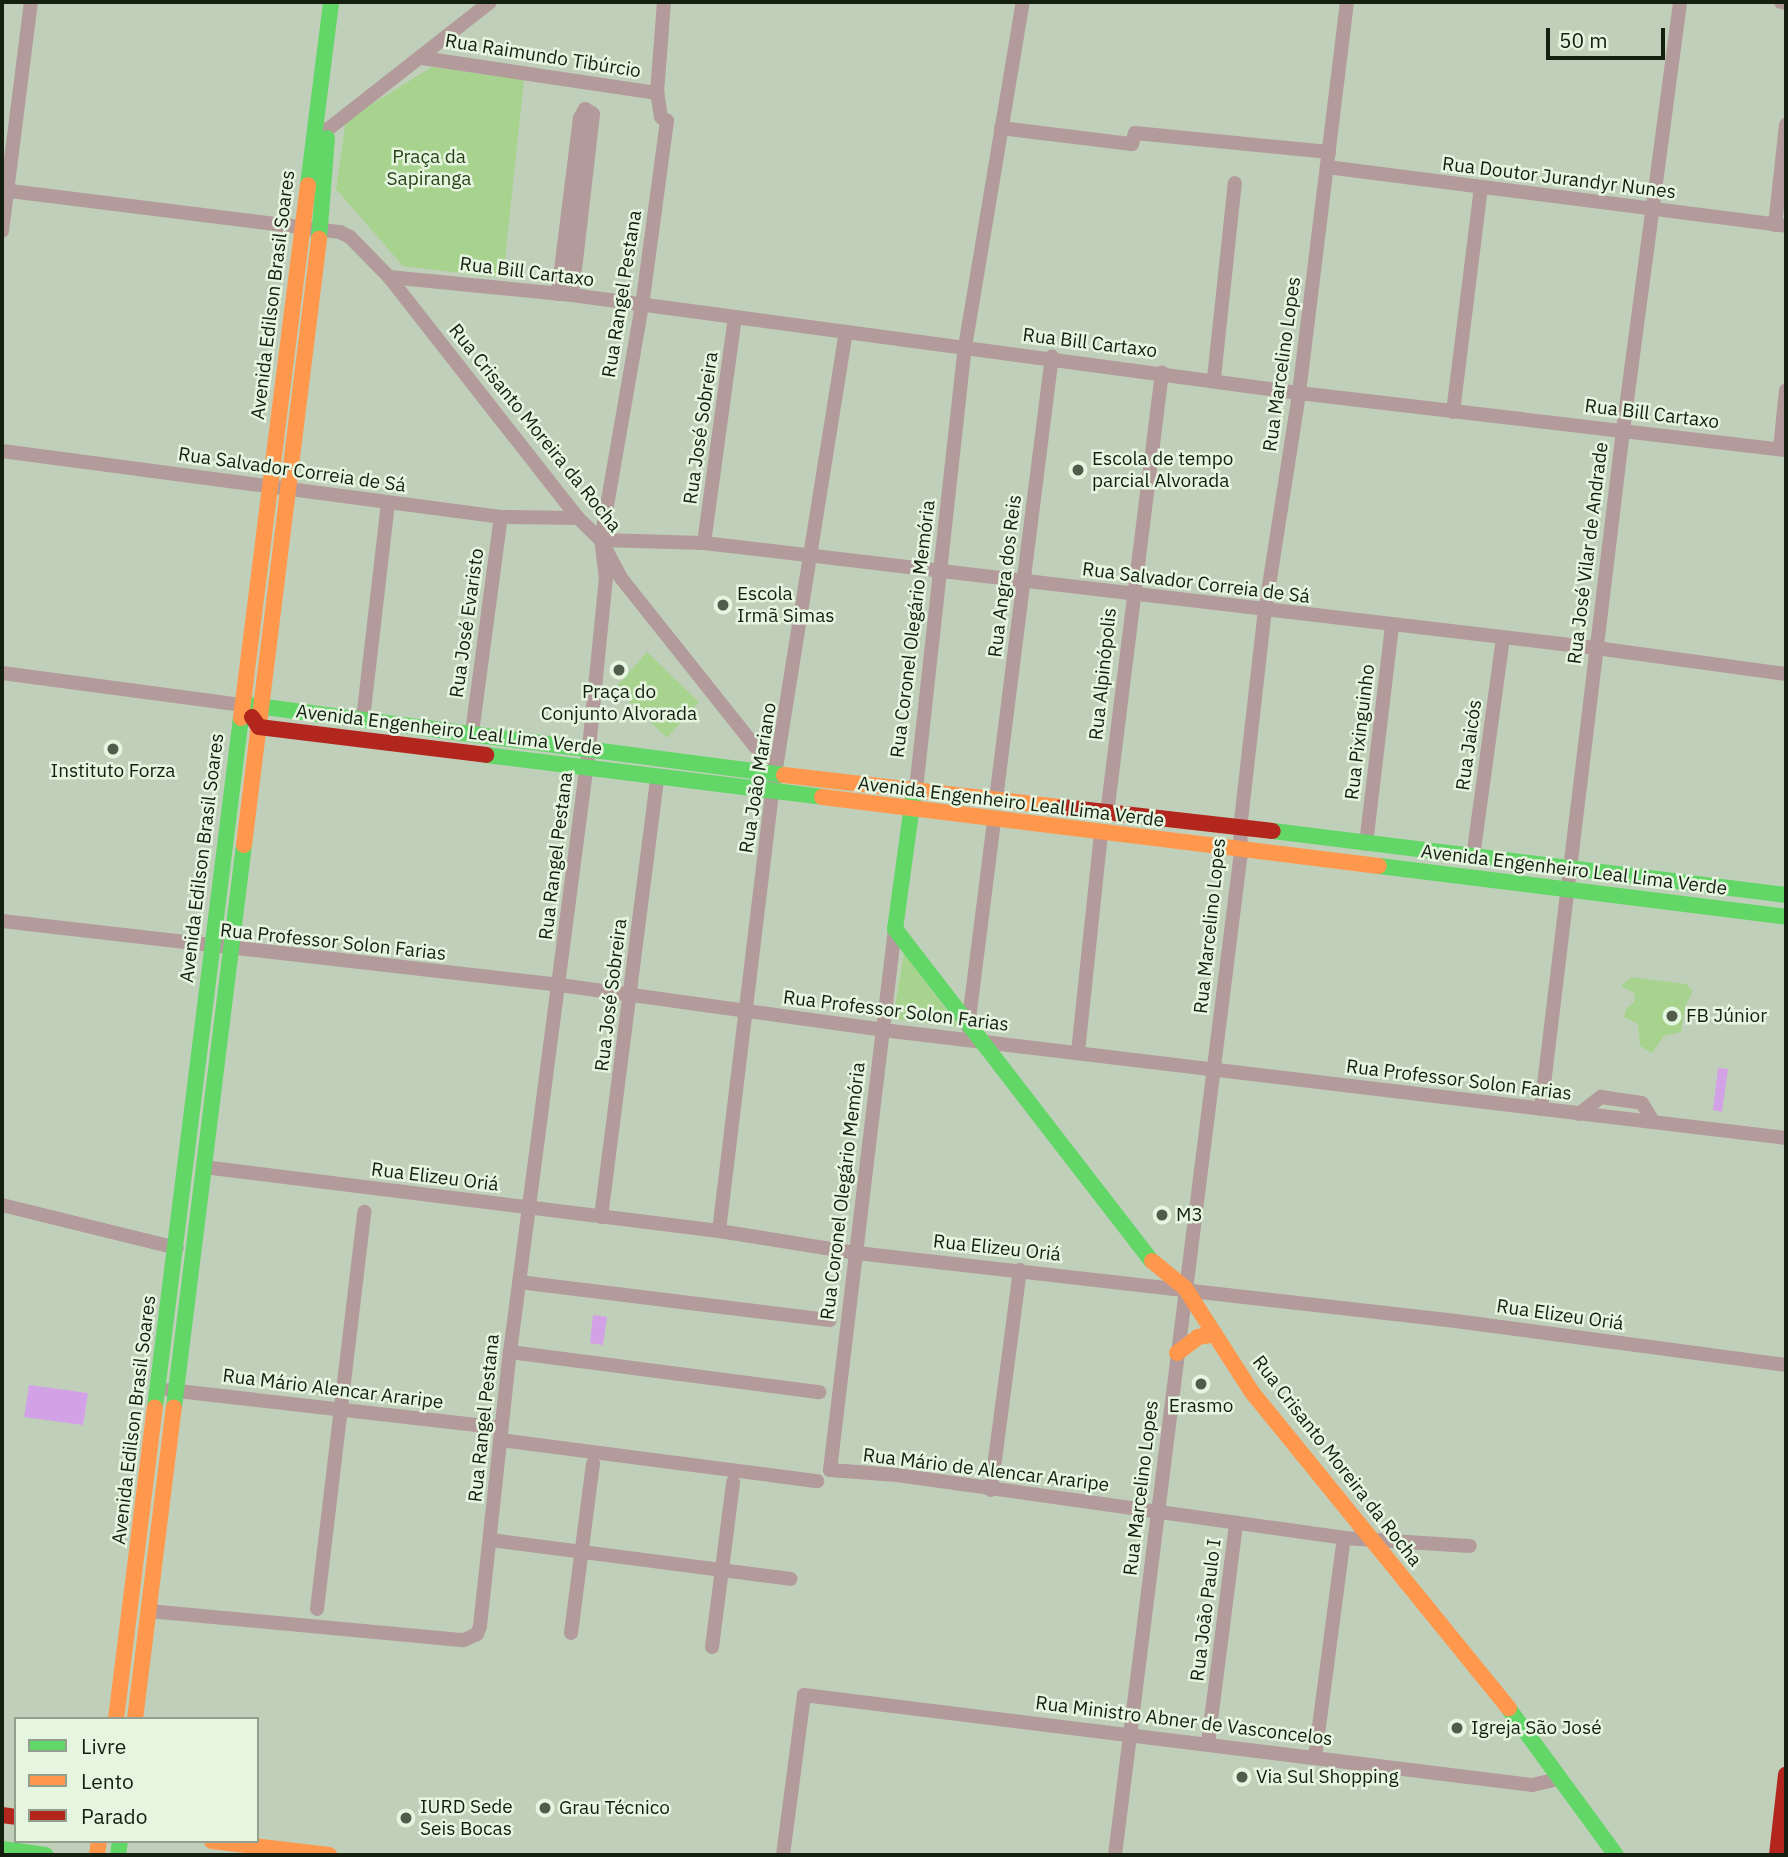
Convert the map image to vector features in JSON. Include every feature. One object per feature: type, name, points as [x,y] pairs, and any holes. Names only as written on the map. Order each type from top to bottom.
[{"type":"main road","name":"Avenida Edilson Brasil Soares","points":[[135,1717],[288,491],[331,2]]},
{"type":"main road","name":"Avenida Edilson Brasil Soares","points":[[321,130],[344,2]]},
{"type":"main road","name":"Avenida Edilson Brasil Soares","points":[[116,1717],[160,1388],[211,948],[270,486],[312,229]]},
{"type":"main road","name":"Avenida Engenheiro Leal Lima Verde","points":[[243,705],[1107,814],[1473,857],[1570,865],[1786,895]]},
{"type":"main road","points":[[243,705],[259,727]]},
{"type":"main road","name":"Avenida Engenheiro Leal Lima Verde","points":[[259,727],[1241,852],[1786,917]]},
{"type":"main road","name":"Rua Coronel Olegário Memória","points":[[895,929],[910,810],[916,789]]},
{"type":"main road","name":"Rua Crisanto Moreira da Rocha","points":[[895,929],[978,1041],[1080,1162],[1149,1258],[1185,1288],[1251,1391],[1368,1540],[1469,1655],[1615,1855]]},
{"type":"main road","points":[[1177,1353],[1198,1337],[1215,1334]]},
{"type":"main road","points":[[1777,1855],[1786,1775]]},
{"type":"main road","points":[[229,1843],[329,1855]]},
{"type":"main road","points":[[2,1850],[47,1855]]},
{"type":"street","points":[[2,231],[4,191],[31,2]]},
{"type":"street","points":[[321,130],[422,58],[490,2]]},
{"type":"street","name":"Rua Rangel Pestana","points":[[149,1611],[464,1640],[478,1634],[491,1540],[510,1352],[589,748],[606,579],[601,540],[642,306],[667,121],[661,117],[657,93],[664,2]]},
{"type":"street","name":"Rua Coronel Olegário Memória","points":[[916,789],[965,347],[1023,2]]},
{"type":"street","name":"Rua Marcelino Lopes","points":[[1115,1855],[1241,852],[1240,829],[1265,611],[1299,393],[1348,2]]},
{"type":"street","name":"Rua José Vilar de Andrade","points":[[1541,1109],[1623,429],[1680,2]]},
{"type":"street","points":[[1781,2],[1786,2]]},
{"type":"street","name":"Rua Raimundo Tibúrcio","points":[[422,58],[657,93]]},
{"type":"street","points":[[584,110],[593,114],[565,295],[580,118],[584,110]]},
{"type":"street","points":[[1781,226],[1786,125]]},
{"type":"street","points":[[1000,128],[1132,144],[1135,133],[1328,160]]},
{"type":"street","name":"Rua Doutor Jurandyr Nunes","points":[[1328,160],[1481,188],[1781,226]]},
{"type":"street","points":[[1214,379],[1235,183]]},
{"type":"street","points":[[1453,412],[1481,188]]},
{"type":"street","name":"Rua Crisanto Moreira da Rocha","points":[[4,191],[346,234],[389,277],[578,518],[601,540],[621,578],[777,774]]},
{"type":"street","name":"Rua Bill Cartaxo","points":[[389,277],[565,295],[1052,357],[1299,393],[1623,429],[1783,450]]},
{"type":"street","name":"Rua José Sobreira","points":[[704,543],[735,318]]},
{"type":"street","name":"Rua João Mariano","points":[[719,1231],[772,793],[846,332]]},
{"type":"street","name":"Rua Angra dos Reis","points":[[996,799],[1052,357]]},
{"type":"street","name":"Rua Alpinópolis","points":[[1107,814],[1131,595],[1162,372]]},
{"type":"street","points":[[1783,450],[1786,390]]},
{"type":"street","name":"Rua Salvador Correia de Sá","points":[[2,451],[500,517],[578,518]]},
{"type":"street","points":[[363,719],[388,503]]},
{"type":"street","name":"Rua José Evaristo","points":[[472,733],[500,517]]},
{"type":"street","name":"Rua Salvador Correia de Sá","points":[[601,540],[704,543],[1596,648],[1786,674]]},
{"type":"street","name":"Rua Pixinguinho","points":[[1366,844],[1392,625]]},
{"type":"street","name":"Rua Jaicós","points":[[1473,857],[1503,638]]},
{"type":"street","name":"Avenida Engenheiro Leal Lima Verde","points":[[2,673],[243,705]]},
{"type":"street","name":"Rua José Sobreira","points":[[601,1217],[657,777]]},
{"type":"street","points":[[968,1027],[994,820]]},
{"type":"street","points":[[1078,1052],[1101,833]]},
{"type":"street","name":"Rua Professor Solon Farias","points":[[2,921],[211,948],[560,985],[883,1030],[1786,1138]]},
{"type":"street","name":"Rua Coronel Olegário Memória","points":[[830,1470],[895,929]]},
{"type":"street","name":"Rua Elizeu Oriá","points":[[204,1167],[719,1231],[857,1253],[1185,1288],[1786,1365]]},
{"type":"street","points":[[2,1205],[177,1248]]},
{"type":"street","points":[[317,1609],[365,1212]]},
{"type":"street","points":[[990,1490],[1020,1270]]},
{"type":"street","points":[[519,1282],[830,1320]]},
{"type":"street","points":[[510,1352],[819,1392]]},
{"type":"street","name":"Rua Mário Alencar Araripe","points":[[160,1388],[342,1410],[817,1481]]},
{"type":"street","points":[[571,1633],[593,1463]]},
{"type":"street","name":"Rua Mário de Alencar Araripe","points":[[830,1470],[1157,1511],[1344,1538],[1471,1546]]},
{"type":"street","points":[[712,1647],[733,1482]]},
{"type":"street","name":"Rua João Paulo I","points":[[1208,1743],[1236,1523]]},
{"type":"street","points":[[1315,1757],[1344,1538]]},
{"type":"street","points":[[491,1540],[790,1579]]},
{"type":"street","name":"Rua Ministro Abner de Vasconcelos","points":[[783,1855],[804,1695],[1532,1784],[1558,1779]]},
{"type":"green space","name":"Praça da Sapiranga","points":[[432,67],[524,80],[503,278],[403,266],[336,189],[346,120]]},
{"type":"green space","points":[[647,652],[699,702],[667,738],[615,688]]},
{"type":"green space","points":[[904,953],[959,1027],[893,1019]]},
{"type":"green space","points":[[1631,977],[1686,984],[1693,991],[1685,1007],[1681,1032],[1664,1036],[1652,1053],[1640,1046],[1638,1024],[1624,1017],[1626,1009],[1635,1001],[1634,993],[1621,986]]},
{"type":"shaded area","points":[[1718,1068],[1728,1069],[1722,1112],[1713,1110]]},
{"type":"shaded area","points":[[593,1315],[607,1317],[603,1345],[590,1343]]},
{"type":"shaded area","points":[[29,1385],[88,1393],[83,1425],[24,1417]]},
{"type":"traffic: fast","points":[[308,185],[331,2]]},
{"type":"traffic: fast","points":[[319,239],[327,138]]},
{"type":"traffic: fast","points":[[249,705],[784,775]]},
{"type":"traffic: fast","points":[[155,1407],[241,718]]},
{"type":"traffic: fast","points":[[486,755],[822,797]]},
{"type":"traffic: fast","points":[[913,798],[895,929],[1152,1261]]},
{"type":"traffic: fast","points":[[1273,831],[1786,895]]},
{"type":"traffic: fast","points":[[174,1407],[244,845]]},
{"type":"traffic: fast","points":[[1379,866],[1786,917]]},
{"type":"traffic: fast","points":[[1509,1709],[1616,1855]]},
{"type":"traffic: fast","points":[[118,1855],[120,1843]]},
{"type":"traffic: fast","points":[[2,1849],[46,1855]]},
{"type":"traffic: slow","points":[[241,718],[308,185]]},
{"type":"traffic: slow","points":[[244,845],[319,239]]},
{"type":"traffic: slow","points":[[784,775],[1062,807]]},
{"type":"traffic: slow","points":[[822,797],[1379,866]]},
{"type":"traffic: slow","points":[[1152,1261],[1185,1288],[1251,1391],[1509,1709]]},
{"type":"traffic: slow","points":[[1177,1353],[1198,1337],[1215,1334]]},
{"type":"traffic: slow","points":[[116,1717],[155,1407]]},
{"type":"traffic: slow","points":[[135,1717],[174,1407]]},
{"type":"traffic: slow","points":[[97,1855],[99,1843]]},
{"type":"traffic: slow","points":[[229,1843],[329,1855]]},
{"type":"traffic: jam","points":[[252,717],[259,727],[486,755]]},
{"type":"traffic: jam","points":[[1062,807],[1273,831]]},
{"type":"traffic: jam","points":[[1777,1855],[1786,1775]]},
{"type":"traffic: jam","points":[[2,1815],[14,1817]]},
{"type":"place","name":"Escola de tempo parcial Alvorada","points":[[1078,470]]},
{"type":"place","name":"Escola Irmã Simas","points":[[723,605]]},
{"type":"place","name":"Praça do Conjunto Alvorada","points":[[619,670]]},
{"type":"place","name":"Instituto Forza","points":[[113,749]]},
{"type":"place","name":"FB Júnior","points":[[1672,1016]]},
{"type":"place","name":"M3","points":[[1162,1215]]},
{"type":"place","name":"Erasmo","points":[[1201,1384]]},
{"type":"place","name":"Igreja São José","points":[[1457,1728]]},
{"type":"place","name":"Via Sul Shopping","points":[[1242,1777]]},
{"type":"place","name":"Grau Técnico","points":[[545,1808]]},
{"type":"place","name":"IURD Sede Seis Bocas","points":[[406,1818]]}]
